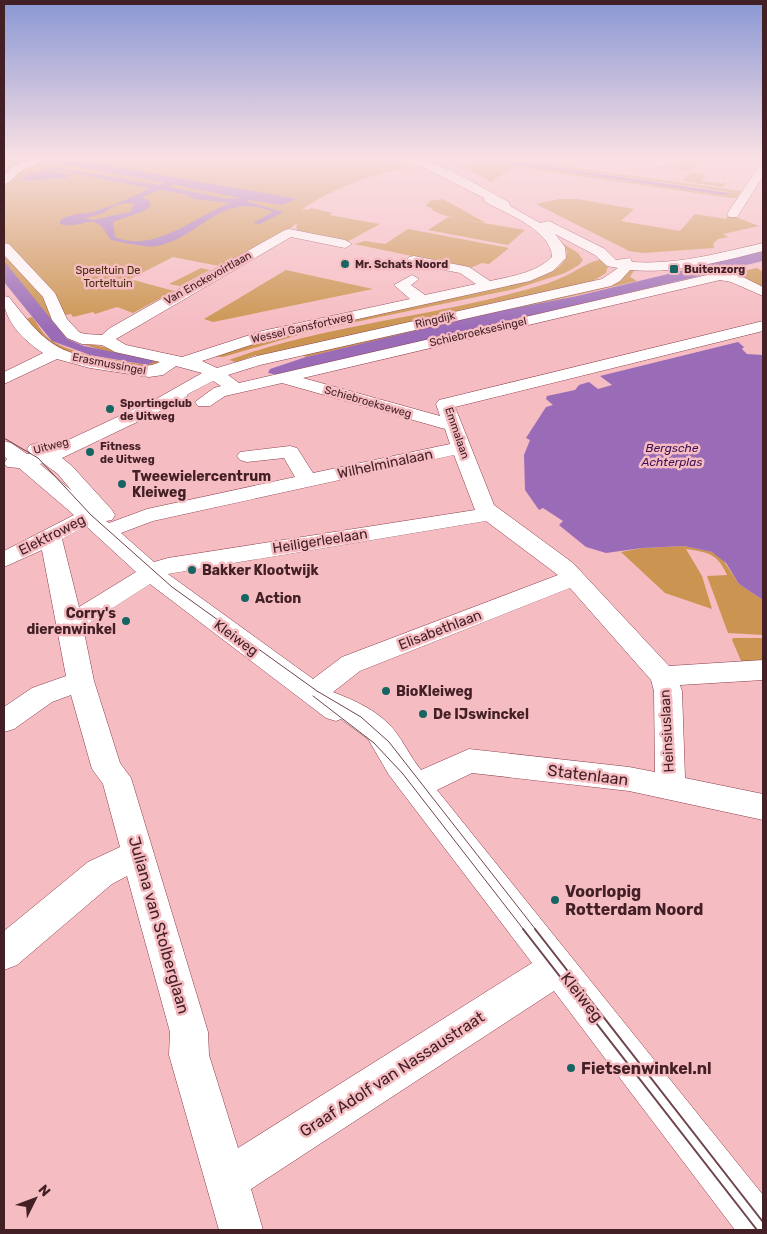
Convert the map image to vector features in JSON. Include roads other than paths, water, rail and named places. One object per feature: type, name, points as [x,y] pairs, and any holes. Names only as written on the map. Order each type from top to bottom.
[{"type":"street","name":"Wessel Gansfortweg","points":[[179,361],[268,334],[532,276],[548,269],[557,261],[560,252],[556,240],[547,232],[515,215]]},
{"type":"street","points":[[525,215],[621,263],[693,264],[727,250],[763,246]]},
{"type":"street","points":[[540,215],[609,248],[621,263]]},
{"type":"street","name":"Van Enckevoirtlaan","points":[[106,340],[116,331],[150,311],[290,233],[345,244]]},
{"type":"street","name":"Erasmussingel","points":[[4,247],[50,296],[60,320],[73,334],[82,339],[106,340],[121,349],[205,366],[224,380]]},
{"type":"street","points":[[414,260],[464,270],[488,286]]},
{"type":"street","name":"Ringdijk","points":[[224,380],[280,356],[590,285],[604,284],[616,279],[621,263]]},
{"type":"street","name":"Schiebroeksesingel","points":[[224,380],[284,378],[720,276],[734,278],[763,292]]},
{"type":"street","points":[[412,279],[401,284],[422,300]]},
{"type":"street","name":"Erasmussingel","points":[[4,300],[38,342],[57,353],[88,362],[149,372],[157,372],[179,361]]},
{"type":"street","points":[[4,324],[20,321]]},
{"type":"street","name":"Emmalaan","points":[[663,676],[565,568],[490,514],[484,507],[445,404],[763,326]]},
{"type":"street","points":[[4,379],[57,353]]},
{"type":"street","name":"Schiebroekseweg","points":[[284,378],[452,425]]},
{"type":"street","points":[[204,402],[220,392],[224,380]]},
{"type":"street","name":"Uitweg","points":[[18,453],[66,449],[165,400],[224,380]]},
{"type":"street","name":"Wilhelminalaan","points":[[102,522],[147,516],[462,447]]},
{"type":"street","points":[[247,456],[290,452],[308,481]]},
{"type":"street","name":"Kleiweg","points":[[18,453],[138,553],[151,573],[239,641],[319,697],[408,776],[763,1230]]},
{"type":"street","name":"Heiligerleelaan","points":[[70,624],[151,573],[168,565],[490,514]]},
{"type":"street","name":"Elektroweg","points":[[4,560],[50,536],[102,522]]},
{"type":"street","name":"Juliana van Stolberglaan","points":[[50,536],[70,624],[80,682],[107,769],[116,778],[189,1032],[189,1055],[241,1230]]},
{"type":"street","name":"Elisabethlaan","points":[[319,697],[351,664],[574,578]]},
{"type":"street","points":[[663,676],[763,670]]},
{"type":"street","name":"Heinsiuslaan","points":[[663,676],[668,691],[670,786]]},
{"type":"street","points":[[4,721],[42,696],[80,682]]},
{"type":"street","name":"Statenlaan","points":[[408,776],[469,761],[670,786],[763,807]]},
{"type":"street","points":[[4,953],[100,873],[138,854]]},
{"type":"street","name":"Graaf Adolf van Nassaustraat","points":[[226,1180],[558,967]]},
{"type":"water","points":[[71,215],[98,215],[85,218],[92,220],[118,215],[134,215],[113,222],[115,237],[130,241],[145,241],[174,231],[206,215],[217,215],[187,234],[157,246],[115,241],[110,239],[104,229],[93,222],[76,225],[60,224],[63,218]]},
{"type":"water","points":[[268,215],[278,215],[260,224],[253,223]]},
{"type":"water","points":[[763,251],[763,261],[278,375],[268,373],[270,369],[306,357],[485,314],[577,296]]},
{"type":"water","points":[[4,261],[67,339],[84,346],[156,361],[147,365],[90,355],[52,341],[4,282]]},
{"type":"water","name":"Bergsche Achterplas","points":[[738,342],[744,347],[742,349],[747,354],[763,355],[763,600],[739,584],[726,563],[712,552],[684,546],[642,548],[606,553],[586,547],[559,525],[563,521],[543,508],[539,510],[525,490],[524,455],[530,440],[526,438],[546,407],[553,405],[546,399],[547,396],[575,390],[579,385],[589,382],[598,389],[612,385],[600,376]]},
{"type":"tram line","points":[[4,438],[38,458],[91,515],[172,587],[317,691],[361,717],[389,742],[536,930]]},
{"type":"tram line","points":[[313,696],[374,743],[403,774],[524,930]]},
{"type":"tram line","points":[[523,929],[757,1230]]},
{"type":"tram line","points":[[535,929],[763,1222]]},
{"type":"place","name":"Mr. Schats Noord","points":[[345,264]]},
{"type":"place","name":"Buitenzorg","points":[[674,269]]},
{"type":"place","name":"Sportingclub de Uitweg","points":[[110,409]]},
{"type":"place","name":"Fitness de Uitweg","points":[[90,452]]},
{"type":"place","name":"Tweewielercentrum Kleiweg","points":[[122,484]]},
{"type":"place","name":"Bakker Klootwijk","points":[[192,570]]},
{"type":"place","name":"Action","points":[[245,598]]},
{"type":"place","name":"Corry's dierenwinkel","points":[[126,621]]},
{"type":"place","name":"BioKleiweg","points":[[386,691]]},
{"type":"place","name":"De IJswinckel","points":[[423,714]]},
{"type":"place","name":"Voorlopig Rotterdam Noord","points":[[555,900]]},
{"type":"place","name":"Fietsenwinkel.nl","points":[[571,1068]]},
{"type":"park label","name":"Speeltuin De Torteltuin","points":[[108,276]]}]
